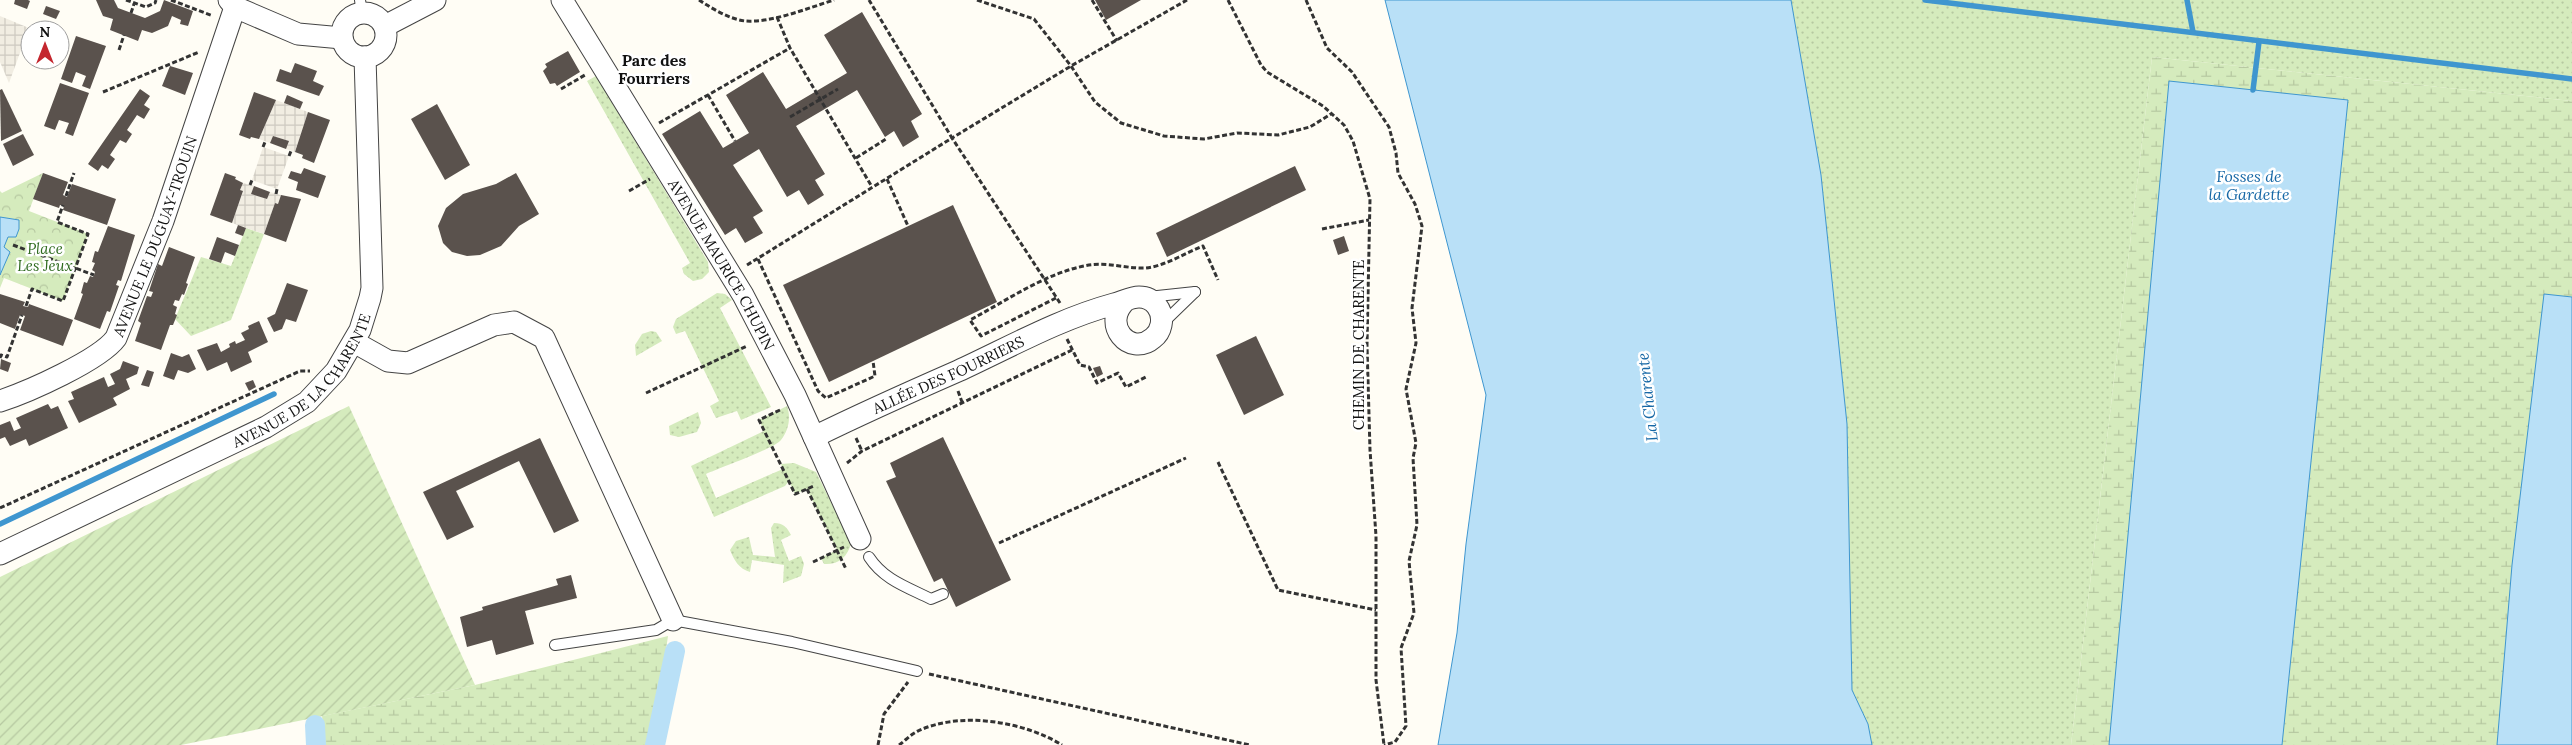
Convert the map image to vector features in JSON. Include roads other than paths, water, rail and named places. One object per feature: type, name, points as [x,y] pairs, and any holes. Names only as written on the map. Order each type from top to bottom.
[{"type":"street","points":[[385,26],[436,0]]},
{"type":"street","name":"AVENUE MAURICE CHUPIN","points":[[562,0],[766,338],[865,548]]},
{"type":"street","points":[[361,6],[376,16],[385,26],[386,40],[383,46],[372,56],[358,57],[347,50],[342,38],[342,31],[349,18],[361,6]]},
{"type":"street","points":[[232,10],[298,34],[342,38]]},
{"type":"street","name":"AVENUE LE DUGUAY-TROUIN","points":[[0,401],[92,359],[111,346],[116,338],[163,221],[220,52],[232,10]]},
{"type":"street","name":"AVENUE DE LA CHARENTE","points":[[0,554],[266,427],[307,402],[336,371],[354,342],[372,288],[365,57]]},
{"type":"street","points":[[1071,318],[1119,333],[1130,342],[1143,343],[1155,336],[1162,324],[1160,310],[1151,300],[1135,299],[1120,305],[1115,319],[1119,333]]},
{"type":"street","name":"ALLÉE DES FOURRIERS","points":[[814,437],[1071,318],[1135,299]]},
{"type":"street","points":[[354,342],[388,361],[408,363],[494,325],[514,322],[544,338],[673,620]]},
{"type":"lane","points":[[1135,299],[1195,292],[1162,324]]},
{"type":"lane","points":[[865,548],[879,572],[892,580],[931,599],[944,594]]},
{"type":"lane","points":[[555,645],[656,630],[673,620],[792,642],[916,671]]},
{"type":"water","name":"La Charente","points":[[1385,0],[1791,0],[1821,175],[1847,424],[1852,690],[1868,724],[1872,745],[1438,745],[1457,633],[1466,544],[1486,395]]},
{"type":"water","name":"Fosses de la Gardette","points":[[2169,81],[2348,100],[2282,745],[2109,745]]},
{"type":"water","points":[[0,217],[19,220],[19,229],[16,237],[8,237],[4,247],[10,252],[0,275]]},
{"type":"water","points":[[2544,294],[2572,297],[2572,745],[2497,745],[2512,565]]},
{"type":"waterway","points":[[1925,0],[2572,79]]},
{"type":"waterway","points":[[2187,0],[2193,32]]},
{"type":"waterway","points":[[2253,90],[2259,42]]},
{"type":"waterway","points":[[0,524],[274,394]]},
{"type":"waterway","points":[[655,745],[675,651]]},
{"type":"waterway","points":[[315,725],[316,745]]},
{"type":"district","name":"Parc des Fourriers","points":[[654,69]]},
{"type":"park label","name":"Place Les Jeux","points":[[45,256]]}]
